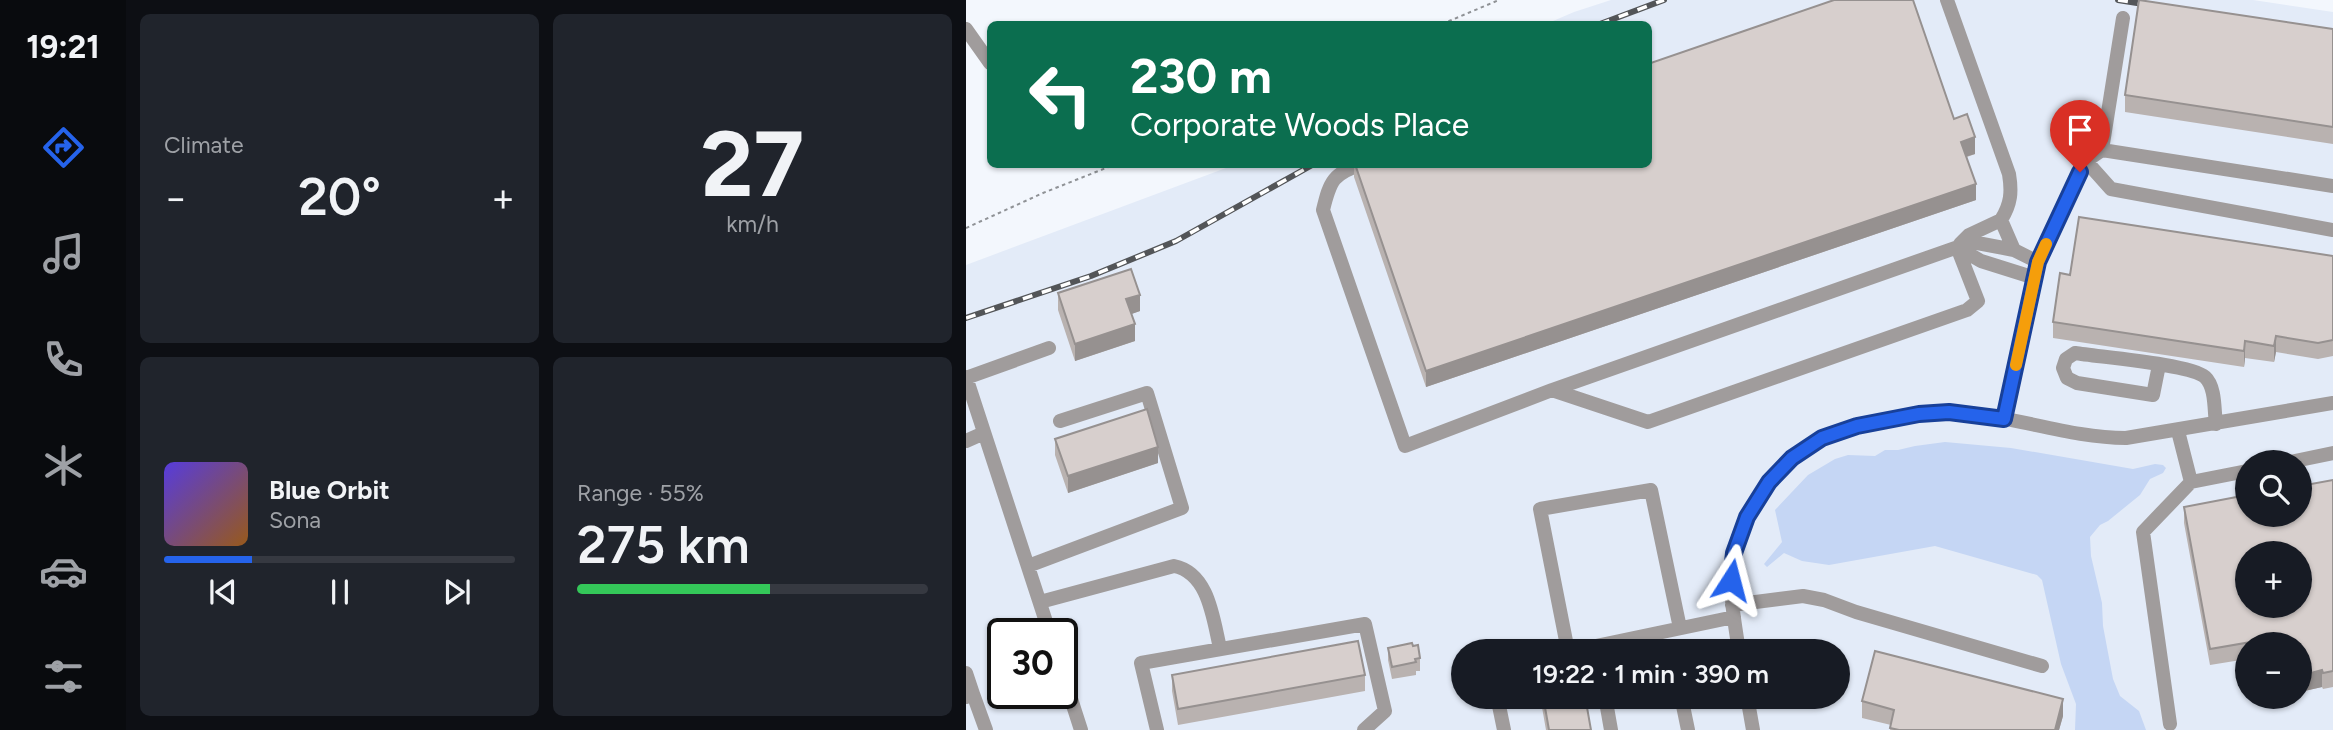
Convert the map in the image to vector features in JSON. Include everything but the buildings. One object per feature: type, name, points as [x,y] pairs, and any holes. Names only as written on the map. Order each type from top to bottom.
[{"type":"street","points":[[1947,0],[2009,174],[2012,190],[2009,206],[2001,220],[1969,235],[1957,247]]},
{"type":"street","points":[[2102,150],[2123,18]]},
{"type":"street","points":[[966,29],[987,59]]},
{"type":"street","points":[[2004,419],[2038,262],[2086,161],[2102,150],[2333,186]]},
{"type":"street","points":[[2086,161],[2111,189],[2333,230]]},
{"type":"street","points":[[1353,168],[1332,179],[1323,210],[1405,446],[1552,390],[1972,242],[2014,250],[2038,262]]},
{"type":"street","points":[[2001,220],[2014,250]]},
{"type":"street","points":[[1552,390],[1648,422],[1674,414],[1967,310],[1978,301],[1957,247]]},
{"type":"street","points":[[1957,247],[1981,261],[2035,278]]},
{"type":"street","points":[[1045,618],[966,377],[1049,348]]},
{"type":"street","points":[[2159,365],[2153,395],[2077,383],[2067,378],[2063,368],[2066,359],[2075,353],[2188,369],[2205,377],[2212,389],[2216,424]]},
{"type":"street","points":[[1028,566],[1182,508],[1147,393],[1060,421]]},
{"type":"street","points":[[1737,639],[1731,580],[1734,553],[1747,517],[1769,482],[1792,458],[1840,430],[1919,414],[1949,412],[2004,419],[2100,438],[2126,438],[2333,403]]},
{"type":"street","points":[[2178,431],[2192,482]]},
{"type":"street","points":[[966,441],[984,433]]},
{"type":"street","points":[[2312,457],[2333,453]]},
{"type":"street","points":[[2170,724],[2143,533],[2192,482],[2235,473]]},
{"type":"street","points":[[1567,639],[1540,509],[1651,489],[1680,628]]},
{"type":"street","points":[[1040,602],[1174,565],[1183,567],[1204,590],[1220,648]]},
{"type":"street","points":[[1627,639],[1680,628],[1733,611],[1804,596],[2042,666]]},
{"type":"street","points":[[1157,730],[1141,663],[1365,624],[1385,711],[1364,730]]},
{"type":"street","points":[[966,673],[970,696],[986,730]]},
{"type":"street","points":[[1074,709],[1081,730]]},
{"type":"street","points":[[1500,709],[1504,730]]},
{"type":"street","points":[[1607,709],[1611,730]]},
{"type":"street","points":[[1684,709],[1688,730]]},
{"type":"street","points":[[1749,709],[1753,730]]},
{"type":"path","points":[[1449,21],[1499,0]]},
{"type":"path","points":[[966,228],[1043,192],[1106,168]]},
{"type":"shaded area","points":[[1611,0],[2253,0],[2333,12],[2333,730],[966,730],[966,265],[1226,168],[1652,168],[1652,21],[1553,21]]},
{"type":"water","points":[[1945,442],[2011,448],[2133,469],[2155,464],[2166,468],[2163,473],[2150,479],[2140,495],[2100,525],[2090,537],[2113,679],[2120,696],[2139,711],[2146,730],[2075,730],[2076,704],[2061,664],[2042,580],[2037,575],[1935,546],[1829,565],[1802,561],[1784,553],[1767,567],[1764,564],[1782,542],[1775,510],[1808,475],[1835,459],[1848,455],[1875,456],[1885,450]]},
{"type":"railway","points":[[1608,21],[1664,0]]},
{"type":"railway","points":[[2118,0],[2156,6]]},
{"type":"railway","points":[[966,318],[1091,276],[1176,241],[1307,168]]},
{"type":"slow traffic","points":[[2016,365],[2038,262],[2046,244]]},
{"type":"route","points":[[1731,580],[1734,553],[1747,517],[1769,482],[1792,458],[1822,438],[1840,430],[1919,414],[1949,412],[2004,419],[2038,262],[2080,172]]}]
